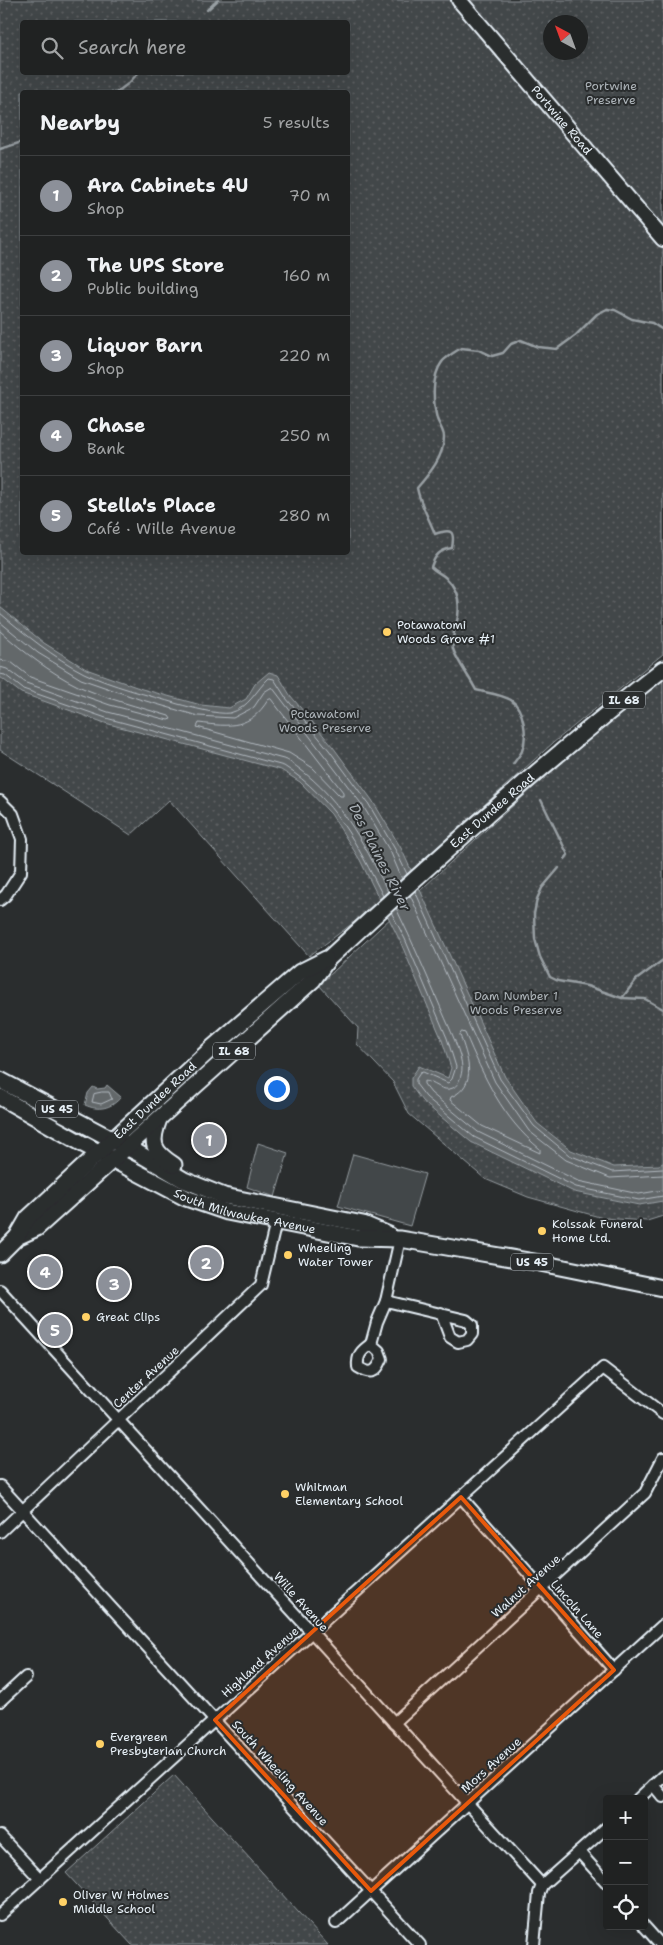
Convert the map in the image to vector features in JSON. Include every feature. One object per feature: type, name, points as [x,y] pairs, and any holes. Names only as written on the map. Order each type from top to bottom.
[{"type":"main road","name":"East Dundee Road","points":[[17,1236],[37,1228],[313,980],[328,959],[419,875],[584,730],[663,669]]},
{"type":"main road","name":"East Dundee Road","points":[[0,1254],[17,1236],[28,1218],[212,1049],[300,972],[328,959]]},
{"type":"main road","name":"US 45","points":[[0,1080],[113,1140]]},
{"type":"main road","name":"US 45","points":[[0,1097],[99,1152]]},
{"type":"main road","points":[[159,1119],[154,1145],[159,1154],[224,1196]]},
{"type":"main road","name":"South Milwaukee Avenue","points":[[113,1140],[184,1180],[224,1196],[363,1224],[400,1239]]},
{"type":"main road","name":"South Milwaukee Avenue","points":[[99,1152],[186,1198],[227,1212],[358,1238],[400,1239],[540,1263],[663,1288]]},
{"type":"street","name":"Portwine Road","points":[[459,0],[663,239]]},
{"type":"street","points":[[0,801],[13,814],[22,839],[22,872],[2,896]]},
{"type":"street","name":"Center Avenue","points":[[0,1532],[261,1285],[276,1222]]},
{"type":"street","points":[[371,1344],[377,1322],[386,1301],[400,1239]]},
{"type":"street","name":"Wille Avenue","points":[[0,1290],[542,1885]]},
{"type":"street","points":[[386,1301],[441,1313],[466,1320],[472,1325],[472,1334],[467,1340],[458,1342],[450,1337],[441,1313]]},
{"type":"street","name":"Highland Avenue","points":[[0,1915],[603,1368],[663,1414]]},
{"type":"street","name":"Walnut Avenue","points":[[394,1722],[645,1493],[663,1458]]},
{"type":"street","name":"South Wheeling Avenue","points":[[0,1486],[420,1945]]},
{"type":"street","name":"Lincoln Lane","points":[[461,1497],[614,1670]]},
{"type":"street","name":"Mors Avenue","points":[[336,1923],[663,1626]]},
{"type":"street","points":[[0,1701],[26,1677]]},
{"type":"street","points":[[642,1795],[663,1776]]},
{"type":"street","points":[[653,1785],[663,1797]]},
{"type":"street","points":[[534,1945],[539,1893],[542,1885],[603,1831]]},
{"type":"street","points":[[0,1836],[40,1879]]},
{"type":"street","points":[[579,1852],[603,1879]]},
{"type":"street","points":[[648,1930],[661,1945]]},
{"type":"highlighted area","points":[[461,1497],[614,1670],[371,1891],[215,1720]]},
{"type":"green space","name":"Potawatomi Woods Preserve","points":[[0,0],[453,0],[663,247],[663,654],[553,743],[353,923],[309,956],[169,800],[131,835],[0,750]]},
{"type":"green space","name":"Portwine Preserve","points":[[465,0],[663,0],[663,233]]},
{"type":"green space","name":"Dam Number 1 Woods Preserve","points":[[663,680],[663,1216],[647,1221],[603,1218],[528,1197],[485,1179],[409,1114],[393,1082],[357,1044],[358,1028],[319,985],[530,790]]},
{"type":"green space","points":[[258,1143],[288,1153],[275,1197],[247,1187]]},
{"type":"green space","points":[[353,1154],[425,1174],[410,1226],[338,1206]]},
{"type":"green space","points":[[174,1775],[328,1945],[132,1945],[66,1873]]},
{"type":"water","name":"Des Plaines River","points":[[0,607],[44,643],[86,669],[142,689],[201,705],[229,708],[246,699],[255,684],[269,672],[278,675],[290,695],[333,747],[372,800],[401,848],[505,1077],[537,1123],[571,1150],[614,1167],[659,1165],[663,1163],[663,1201],[639,1205],[574,1192],[471,1142],[422,1101],[411,1086],[411,1078],[419,1066],[448,1078],[451,1068],[442,1040],[400,941],[360,860],[331,814],[300,782],[281,770],[105,723],[21,693],[0,677]]},
{"type":"water","points":[[107,1085],[121,1097],[117,1101],[104,1108],[85,1105],[88,1093],[93,1087],[97,1089],[105,1088]]},
{"type":"waterway","points":[[207,10],[218,0]]},
{"type":"waterway","points":[[120,90],[136,75]]},
{"type":"waterway","points":[[0,149],[20,143]]},
{"type":"waterway","points":[[513,764],[524,745],[525,731],[522,716],[511,700],[476,690],[457,659],[453,649],[459,612],[457,594],[451,583],[431,567],[438,554],[452,548],[453,538],[449,531],[435,534],[422,505],[417,488],[435,465],[443,444],[444,435],[437,419],[434,390],[438,368],[444,360],[461,348],[479,350],[492,356],[503,353],[511,344],[521,340],[538,347],[557,349],[576,335],[597,314],[607,309],[615,310],[632,319],[652,323],[663,330]]},
{"type":"waterway","points":[[541,800],[568,855],[565,859]]},
{"type":"waterway","points":[[559,868],[542,888],[537,899],[534,914],[535,939],[540,957],[550,977],[558,981],[587,986],[622,998],[645,999],[663,1009]]},
{"type":"waterway","points":[[622,998],[636,980],[663,960]]},
{"type":"place","name":"Potawatomi Woods Grove #1","points":[[387,632]]},
{"type":"place","name":"Ara Cabinets 4U","points":[[209,1140]]},
{"type":"place","name":"Kolssak Funeral Home Ltd.","points":[[542,1231]]},
{"type":"place","name":"Wheeling Water Tower","points":[[288,1255]]},
{"type":"place","name":"The UPS Store","points":[[206,1263]]},
{"type":"place","name":"Chase","points":[[45,1272]]},
{"type":"place","name":"Liquor Barn","points":[[114,1284]]},
{"type":"place","name":"Great Clips","points":[[86,1317]]},
{"type":"place","name":"Stella's Place","points":[[55,1330]]},
{"type":"place","name":"Whitman Elementary School","points":[[285,1494]]},
{"type":"place","name":"Evergreen Presbyterian Church","points":[[100,1744]]},
{"type":"place","name":"Oliver W Holmes Middle School","points":[[63,1902]]}]
